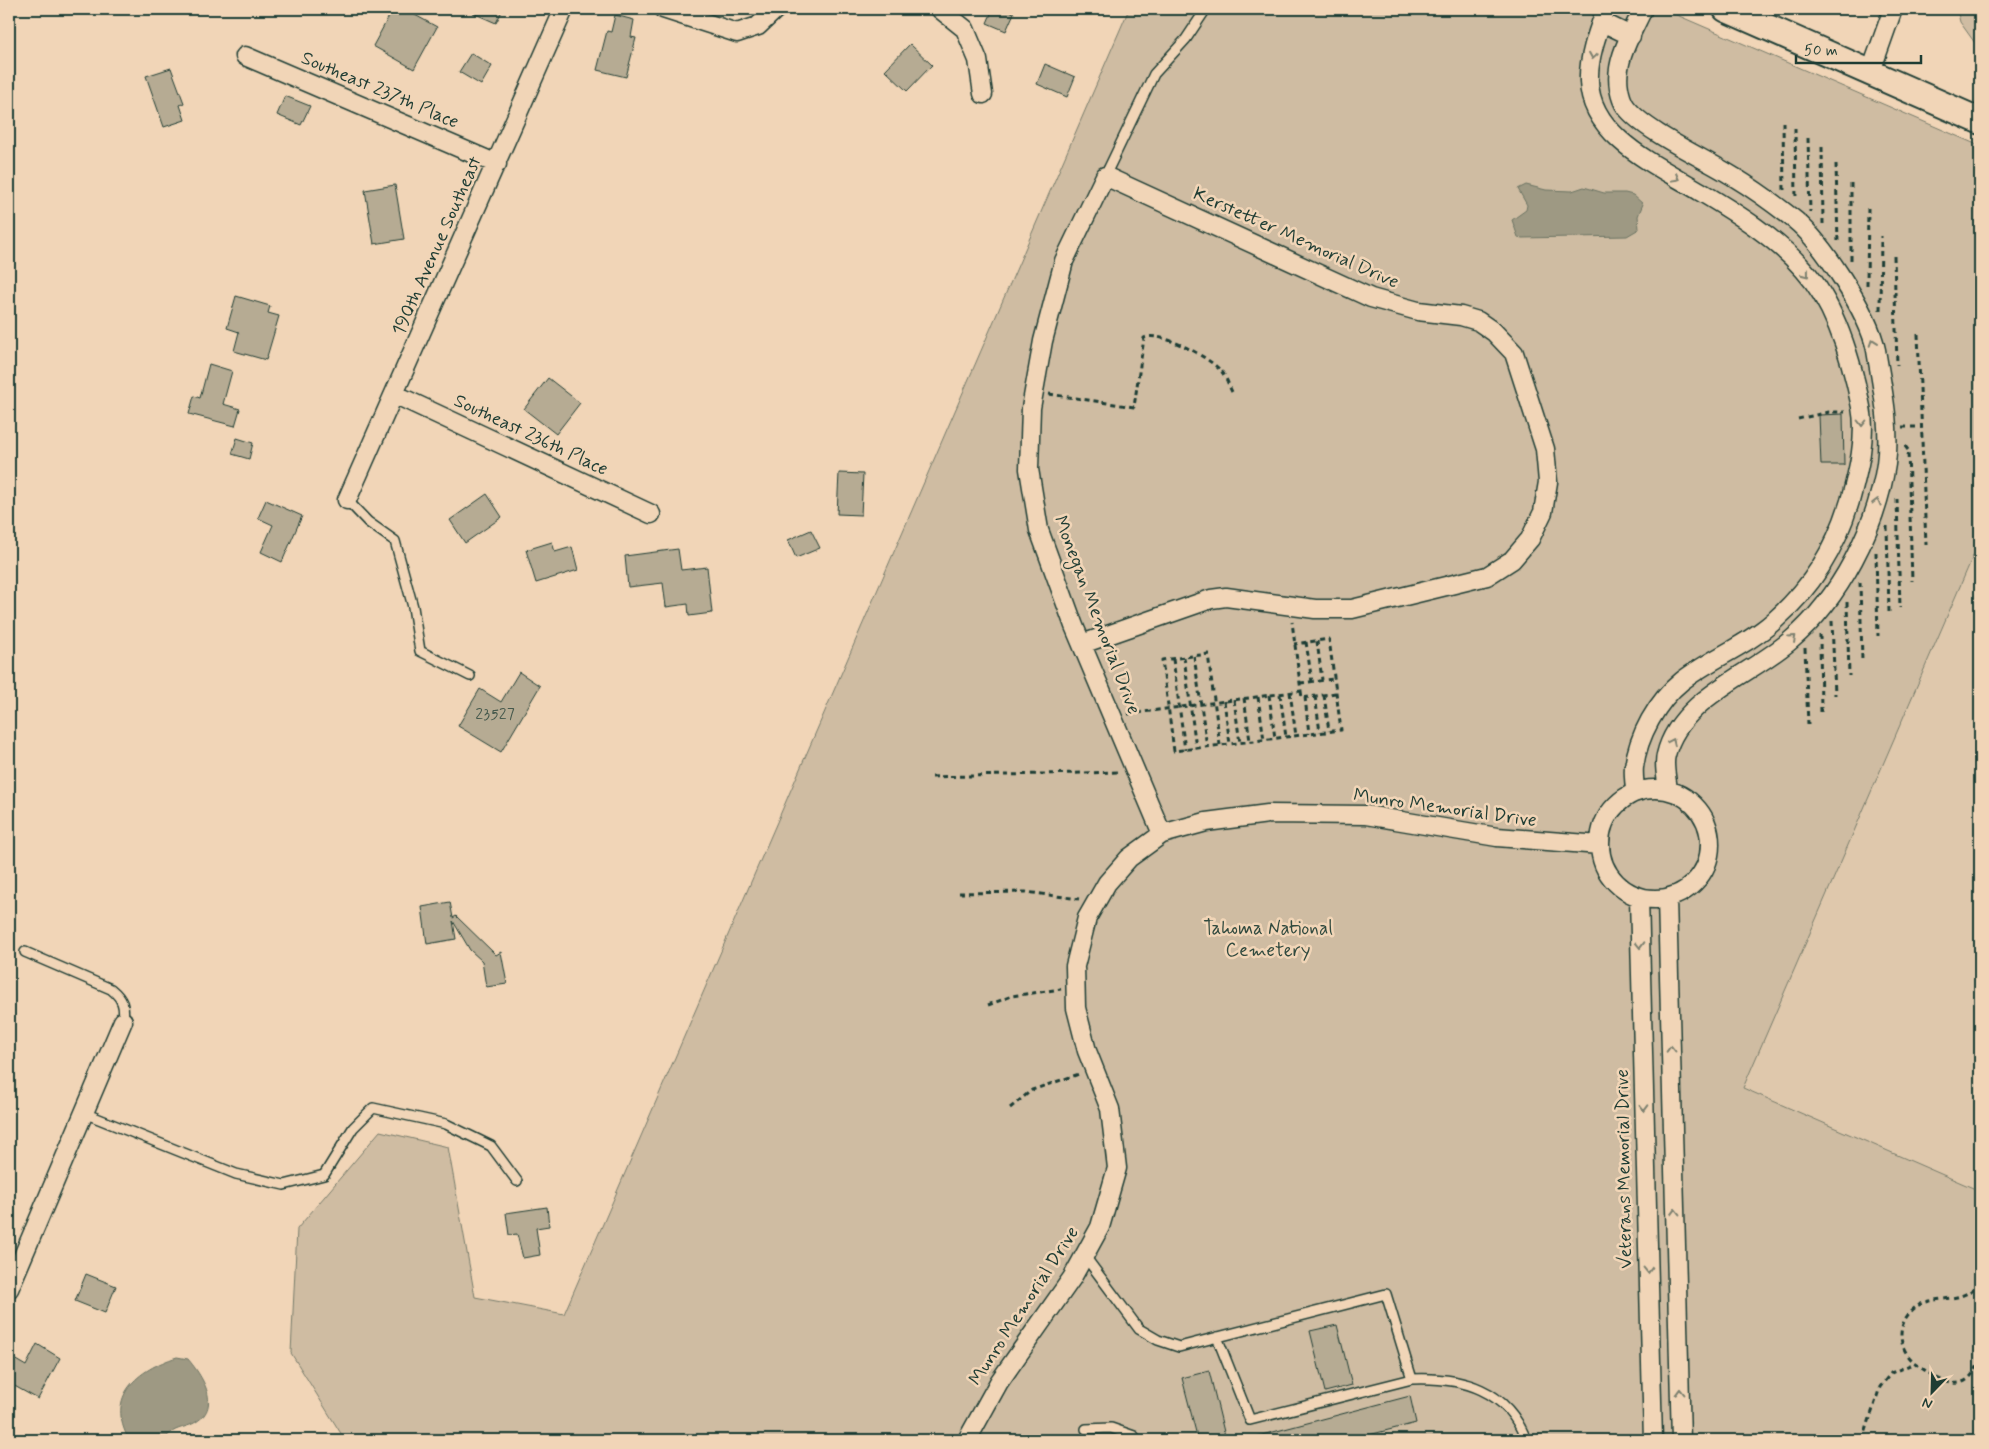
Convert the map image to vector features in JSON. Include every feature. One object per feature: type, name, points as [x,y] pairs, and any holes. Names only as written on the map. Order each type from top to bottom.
[{"type":"main road","points":[[1726,9],[1980,121]]},
{"type":"street","name":"190th Avenue Southeast","points":[[347,500],[564,9]]},
{"type":"street","points":[[663,9],[737,33],[758,26],[776,9]]},
{"type":"street","points":[[940,9],[965,30],[978,60],[983,94]]},
{"type":"street","points":[[1643,9],[1618,66],[1619,88],[1625,106],[1647,125],[1734,177],[1790,217],[1824,251],[1851,295],[1875,344],[1886,409],[1886,462],[1868,548],[1847,571],[1820,610],[1793,639],[1752,670],[1714,692],[1690,711],[1665,756],[1668,790]]},
{"type":"street","points":[[1870,71],[1893,9]]},
{"type":"street","points":[[1631,36],[1604,16],[1595,42],[1589,82],[1596,111],[1638,157],[1701,191],[1761,231],[1805,271],[1830,310],[1850,357],[1862,411],[1862,437],[1856,480],[1845,516],[1827,558],[1805,591],[1772,623],[1733,651],[1682,682],[1656,710],[1642,738],[1634,767],[1635,792]]},
{"type":"street","name":"Southeast 237th Place","points":[[245,56],[497,164]]},
{"type":"street","points":[[1701,191],[1714,165]]},
{"type":"street","name":"Monegan Memorial Drive","points":[[1105,176],[1064,261],[1043,340],[1031,408],[1029,469],[1039,530],[1082,644],[1162,834]]},
{"type":"street","name":"Kerstetter Memorial Drive","points":[[1082,644],[1211,599],[1226,598],[1315,609],[1352,608],[1487,576],[1512,560],[1530,539],[1544,512],[1548,482],[1545,449],[1514,353],[1494,332],[1478,321],[1461,316],[1418,312],[1371,298],[1105,176]]},
{"type":"street","name":"Southeast 236th Place","points":[[394,394],[651,514]]},
{"type":"street","points":[[1651,788],[1668,790],[1682,795],[1694,804],[1703,815],[1709,829],[1711,844],[1706,866],[1694,884],[1682,893],[1667,898],[1639,897],[1614,881],[1604,864],[1600,845],[1601,834],[1609,813],[1625,797],[1651,788]]},
{"type":"street","name":"Munro Memorial Drive","points":[[968,1440],[999,1382],[1072,1278],[1100,1227],[1117,1168],[1110,1109],[1086,1051],[1076,1008],[1075,988],[1078,957],[1087,918],[1107,883],[1129,858],[1162,834],[1206,822],[1268,814],[1366,815],[1497,837],[1600,845]]},
{"type":"street","name":"Veterans Memorial Drive","points":[[1639,897],[1653,1440]]},
{"type":"street","points":[[1667,898],[1681,1440]]},
{"type":"street","points":[[9,1289],[122,1021]]},
{"type":"lane","points":[[1105,176],[1154,74],[1186,40],[1206,9]]},
{"type":"lane","points":[[347,500],[368,522],[394,541],[413,607],[420,651],[470,676]]},
{"type":"lane","points":[[25,952],[111,989],[120,996],[125,1008],[122,1021]]},
{"type":"lane","points":[[84,1113],[236,1174],[284,1185],[324,1175],[353,1128],[373,1108],[446,1124],[491,1146],[516,1181]]},
{"type":"lane","points":[[1084,1255],[1139,1329],[1158,1340],[1179,1347],[1386,1294],[1412,1379]]},
{"type":"lane","points":[[1217,1337],[1250,1420],[1412,1379],[1461,1381],[1494,1396],[1519,1421],[1526,1440]]},
{"type":"lane","points":[[1086,1429],[1111,1428],[1134,1436],[1137,1440]]},
{"type":"path","points":[[1783,122],[1790,217]]},
{"type":"path","points":[[1790,217],[1795,128]]},
{"type":"path","points":[[1808,138],[1810,237]]},
{"type":"path","points":[[1822,147],[1824,251]]},
{"type":"path","points":[[1836,164],[1838,274]]},
{"type":"path","points":[[1851,180],[1851,295]]},
{"type":"path","points":[[1866,324],[1868,208]]},
{"type":"path","points":[[1880,311],[1881,236]]},
{"type":"path","points":[[1894,256],[1898,369]]},
{"type":"path","points":[[1918,334],[1926,545]]},
{"type":"path","points":[[1034,391],[1134,407],[1144,338],[1154,336],[1207,358],[1220,369],[1232,392]]},
{"type":"path","points":[[1798,419],[1829,412],[1847,412]]},
{"type":"path","points":[[1900,427],[1921,427]]},
{"type":"path","points":[[1900,439],[1908,450],[1912,581]]},
{"type":"path","points":[[1897,489],[1900,608]]},
{"type":"path","points":[[1887,519],[1889,613]]},
{"type":"path","points":[[1868,548],[1878,636]]},
{"type":"path","points":[[1862,661],[1868,548]]},
{"type":"path","points":[[1847,571],[1849,676]]},
{"type":"path","points":[[1832,594],[1835,695]]},
{"type":"path","points":[[1289,606],[1309,734]]},
{"type":"path","points":[[1820,610],[1821,714]]},
{"type":"path","points":[[1805,626],[1808,725]]},
{"type":"path","points":[[1220,745],[1208,654],[1162,660],[1174,752],[1341,730],[1329,639],[1294,644]]},
{"type":"path","points":[[1317,641],[1322,680]]},
{"type":"path","points":[[1306,642],[1312,682]]},
{"type":"path","points":[[1194,656],[1207,747]]},
{"type":"path","points":[[1184,657],[1196,749]]},
{"type":"path","points":[[1173,659],[1185,750]]},
{"type":"path","points":[[1300,683],[1334,679]]},
{"type":"path","points":[[1112,716],[1301,691]]},
{"type":"path","points":[[1290,692],[1296,736]]},
{"type":"path","points":[[1304,697],[1336,693]]},
{"type":"path","points":[[1280,694],[1286,737]]},
{"type":"path","points":[[1269,695],[1275,738]]},
{"type":"path","points":[[1324,695],[1329,731]]},
{"type":"path","points":[[1258,696],[1264,740]]},
{"type":"path","points":[[1315,696],[1320,732]]},
{"type":"path","points":[[1244,698],[1250,742]]},
{"type":"path","points":[[1234,700],[1240,743]]},
{"type":"path","points":[[1224,701],[1230,744]]},
{"type":"path","points":[[932,776],[1136,771]]},
{"type":"path","points":[[959,893],[1026,892],[1096,902]]},
{"type":"path","points":[[988,1005],[1022,994],[1075,988]]},
{"type":"path","points":[[1010,1108],[1032,1090],[1094,1069]]},
{"type":"path","points":[[1980,1282],[1966,1293],[1952,1300],[1920,1304],[1908,1314],[1903,1322],[1902,1341],[1904,1348],[1915,1363],[1946,1383],[1955,1384],[1969,1379],[1975,1373],[1980,1360]]},
{"type":"path","points":[[1862,1440],[1882,1382],[1891,1373],[1915,1363]]},
{"type":"shaded area","points":[[1526,185],[1546,190],[1572,191],[1584,187],[1604,193],[1633,195],[1643,204],[1638,216],[1639,229],[1627,236],[1518,237],[1512,220],[1526,210],[1527,205],[1518,189]]},
{"type":"shaded area","points":[[1980,540],[1980,1191],[1743,1088]]},
{"type":"shaded area","points":[[177,1357],[188,1359],[200,1375],[208,1394],[209,1403],[206,1411],[200,1419],[173,1431],[164,1440],[129,1440],[123,1424],[121,1410],[123,1398],[129,1387],[149,1369]]},
{"type":"green space","name":"Tahoma National Cemetery","points":[[1129,9],[1663,9],[1980,146],[1980,540],[1743,1088],[1980,1191],[1980,1440],[345,1440],[291,1353],[297,1229],[380,1131],[448,1147],[475,1297],[564,1314]]},
{"type":"green space","points":[[1957,9],[1980,9],[1980,50],[1960,22]]},
{"type":"building","points":[[393,9],[404,9],[437,27],[414,69],[373,46]]},
{"type":"building","points":[[464,9],[503,9],[496,23]]},
{"type":"building","points":[[993,9],[1004,9],[1014,13],[1006,31],[987,23]]},
{"type":"building","points":[[615,15],[634,20],[631,37],[636,38],[626,77],[597,70],[607,31],[611,32]]},
{"type":"building","points":[[910,44],[932,65],[907,91],[885,70]]},
{"type":"building","points":[[471,53],[492,66],[481,85],[459,72]]},
{"type":"building","points":[[1045,64],[1075,77],[1067,97],[1037,84]]},
{"type":"building","points":[[171,68],[184,103],[180,105],[185,120],[164,127],[146,76]]},
{"type":"building","points":[[285,96],[310,106],[301,125],[277,115]]},
{"type":"building","points":[[395,185],[404,239],[374,244],[365,190]]},
{"type":"building","points":[[236,296],[270,306],[268,313],[279,316],[266,360],[234,351],[239,332],[227,328]]},
{"type":"building","points":[[209,364],[232,371],[223,404],[240,409],[235,426],[189,414],[194,396],[200,398]]},
{"type":"building","points":[[548,378],[580,403],[556,434],[524,409]]},
{"type":"building","points":[[1843,414],[1844,465],[1821,465],[1819,415]]},
{"type":"building","points":[[237,438],[253,443],[249,459],[232,454]]},
{"type":"building","points":[[839,473],[863,474],[861,515],[837,514]]},
{"type":"building","points":[[487,494],[502,517],[465,543],[450,520]]},
{"type":"building","points":[[266,500],[302,516],[282,562],[261,552],[273,525],[258,518]]},
{"type":"building","points":[[811,530],[820,548],[796,558],[788,540]]},
{"type":"building","points":[[552,542],[555,552],[572,547],[578,570],[536,583],[526,550]]},
{"type":"building","points":[[678,549],[681,570],[707,567],[712,613],[689,616],[688,604],[666,607],[663,583],[628,587],[625,556]]},
{"type":"building","points":[[519,672],[540,686],[501,752],[458,726],[480,689],[501,702]]},
{"type":"building","points":[[450,902],[453,918],[456,916],[496,955],[501,952],[507,984],[486,987],[482,961],[470,950],[453,921],[456,939],[427,944],[422,907]]},
{"type":"building","points":[[547,1207],[549,1226],[536,1228],[540,1255],[523,1258],[517,1234],[509,1235],[506,1213]]},
{"type":"building","points":[[86,1274],[116,1286],[105,1313],[75,1301]]},
{"type":"building","points":[[1337,1325],[1352,1385],[1325,1392],[1310,1331]]},
{"type":"building","points":[[37,1344],[60,1358],[38,1399],[9,1383],[9,1369],[14,1359],[26,1366]]},
{"type":"building","points":[[1209,1371],[1226,1440],[1198,1440],[1182,1378]]},
{"type":"building","points":[[1410,1396],[1416,1423],[1349,1440],[1259,1440],[1258,1436]]}]
